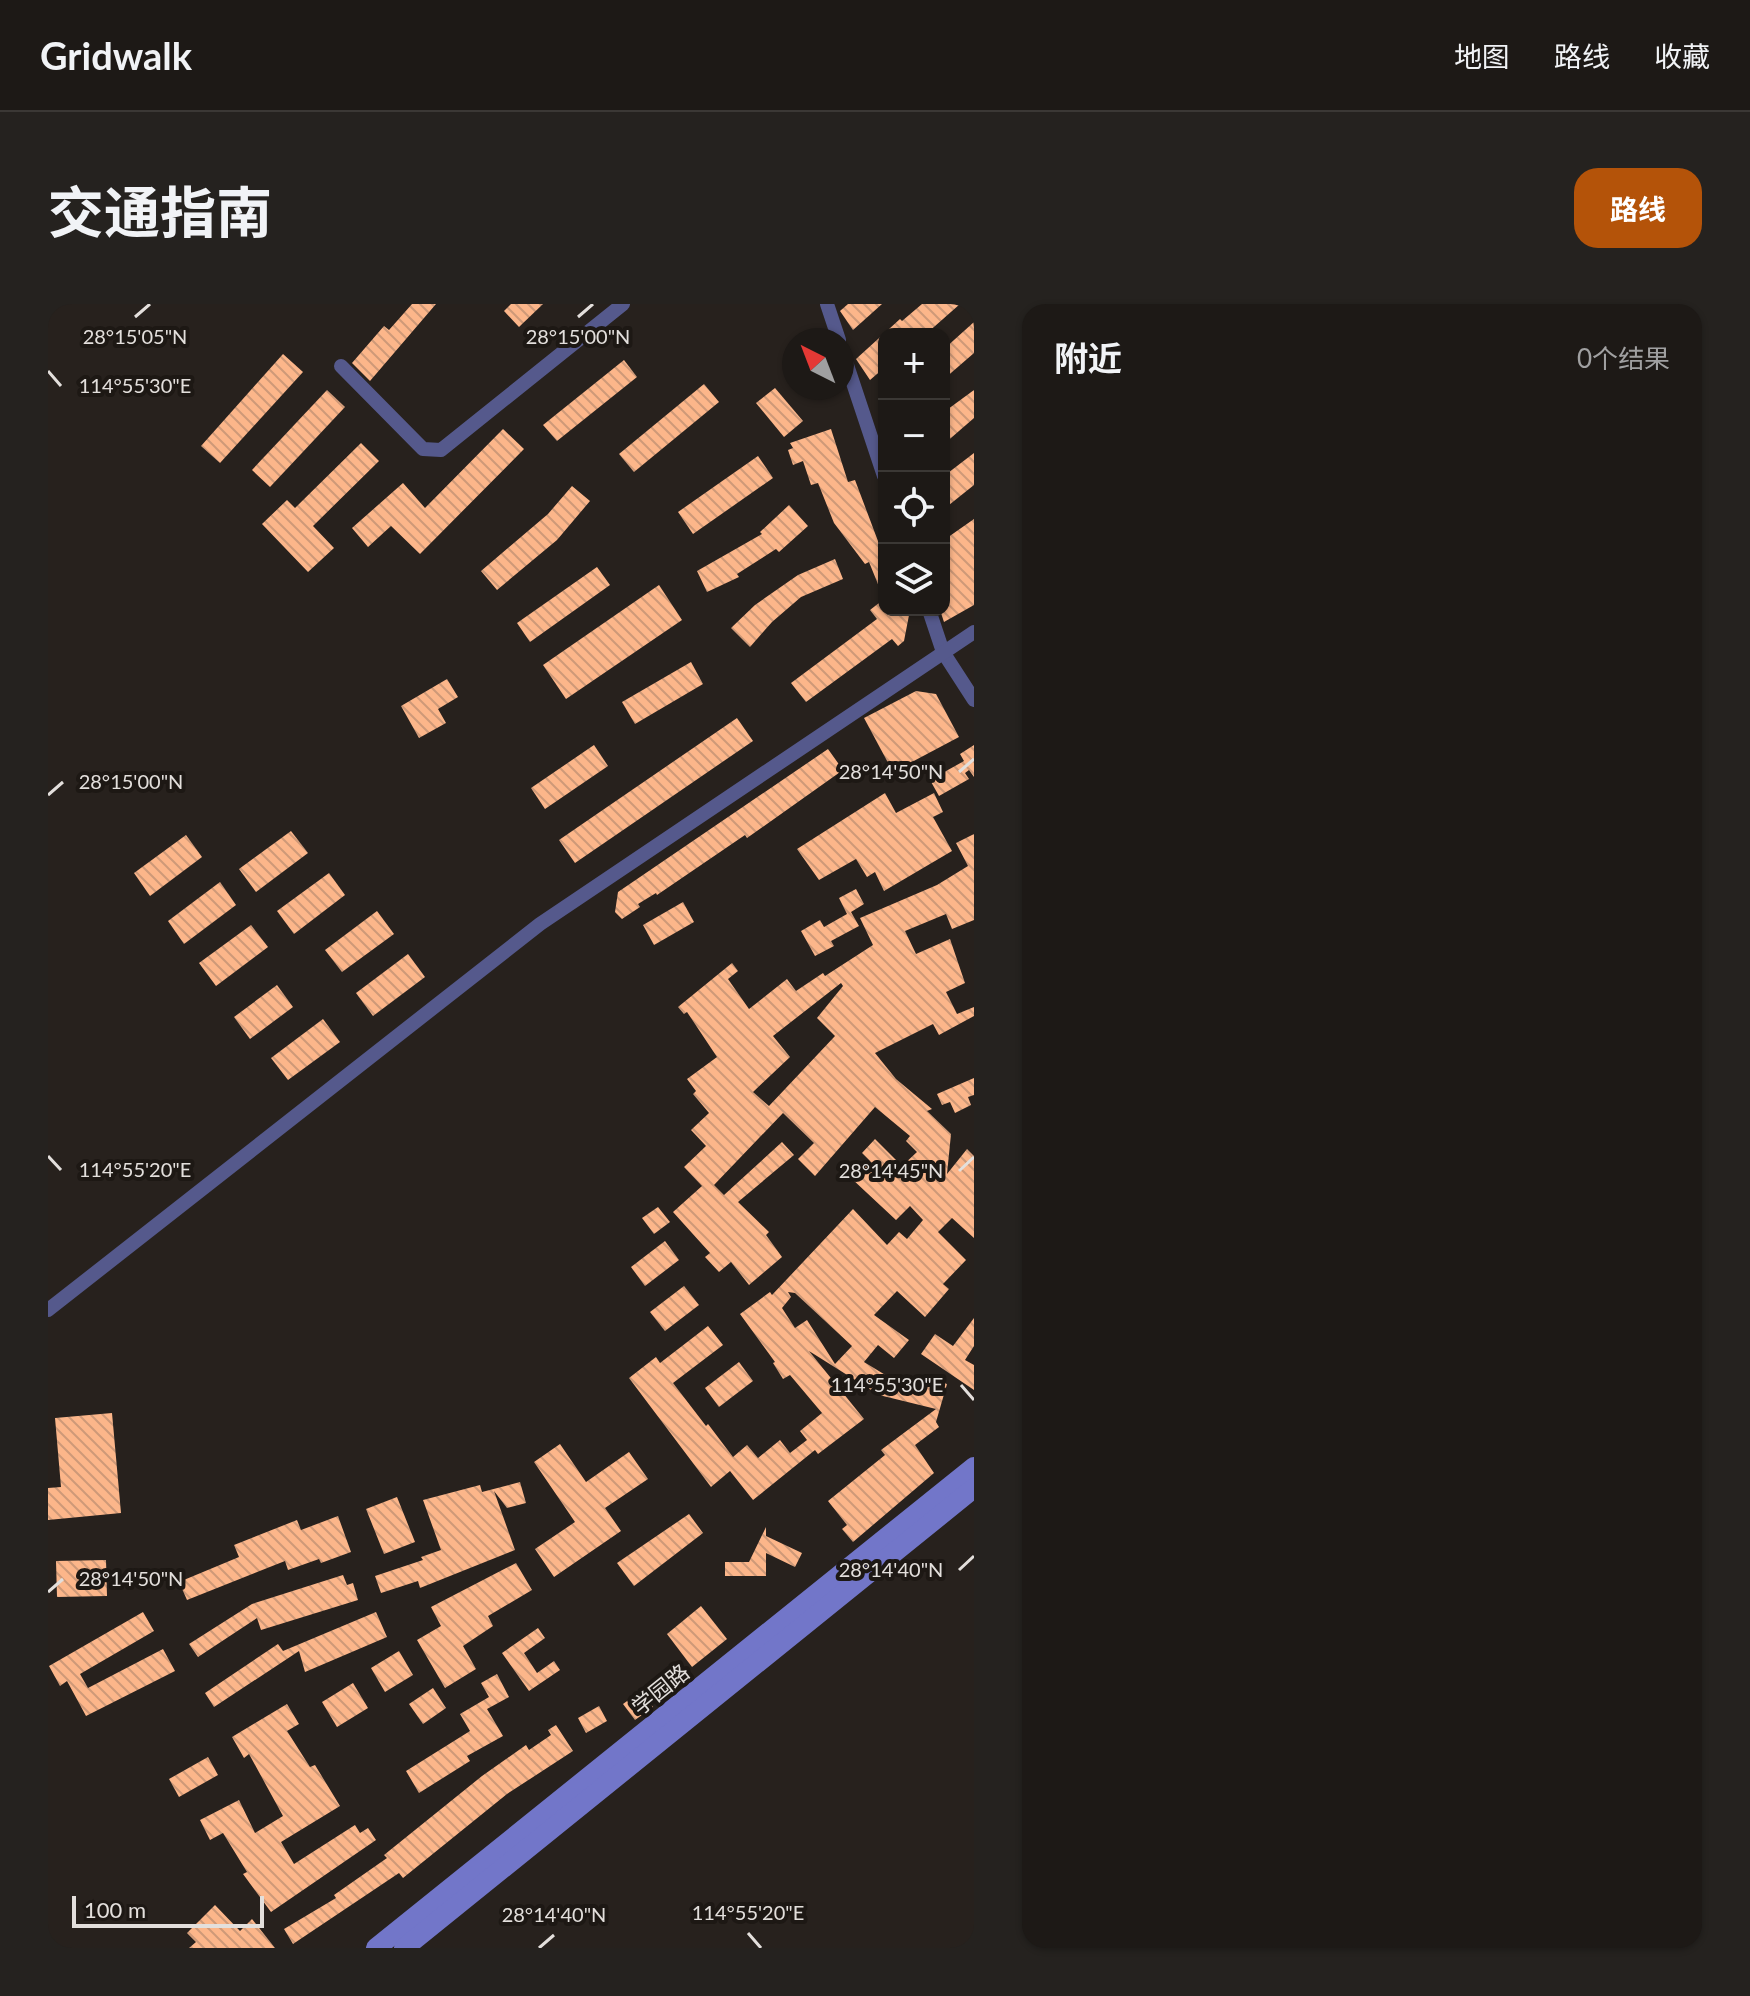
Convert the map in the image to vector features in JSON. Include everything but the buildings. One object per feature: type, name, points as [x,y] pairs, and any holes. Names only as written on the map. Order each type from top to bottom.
[{"type":"main road","name":"学园路","points":[[376,1948],[974,1467]]},
{"type":"main road","points":[[404,1948],[974,1488]]},
{"type":"street","points":[[341,366],[423,449],[441,450],[623,304]]},
{"type":"street","points":[[827,304],[835,328]]},
{"type":"street","points":[[854,386],[883,472]]},
{"type":"street","points":[[931,616],[943,652],[974,700]]},
{"type":"street","points":[[48,1310],[540,924],[974,632]]}]
